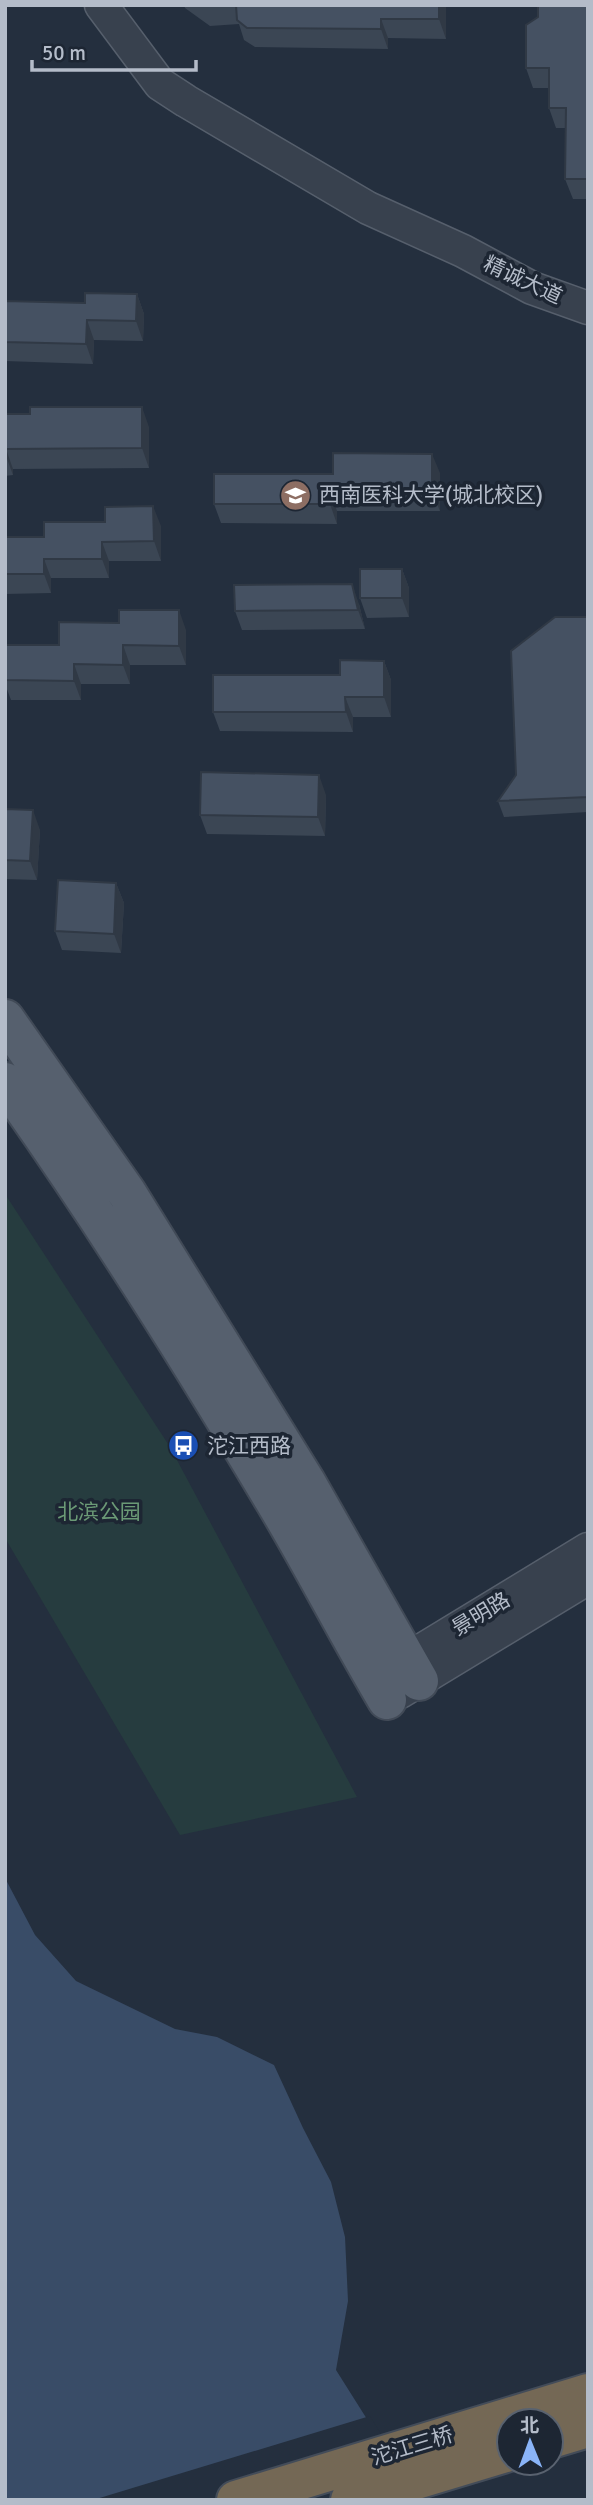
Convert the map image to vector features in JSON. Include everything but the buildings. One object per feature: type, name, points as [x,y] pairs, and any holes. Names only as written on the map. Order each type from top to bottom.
[{"type":"highway","name":"沱江三桥","points":[[236,2500],[588,2393]]},
{"type":"highway","points":[[565,2435],[588,2428]]},
{"type":"highway","name":"沱江三桥","points":[[350,2500],[495,2456]]},
{"type":"main road","points":[[5,1019],[134,1205],[306,1482],[397,1680]]},
{"type":"main road","points":[[5,1082],[173,1334],[274,1499],[397,1680]]},
{"type":"street","points":[[101,5],[160,84],[368,208],[463,251]]},
{"type":"street","name":"精诚大道","points":[[463,251],[537,267],[588,285]]},
{"type":"street","name":"精诚大道","points":[[463,251],[532,288],[588,308]]},
{"type":"street","name":"景明路","points":[[397,1680],[588,1549]]},
{"type":"street","name":"景明路","points":[[397,1680],[588,1578]]},
{"type":"green space","name":"北滨公园","points":[[5,1194],[170,1447],[357,1797],[180,1835],[5,1538]]},
{"type":"water","points":[[5,1878],[35,1935],[76,1981],[175,2029],[217,2037],[274,2065],[331,2182],[345,2237],[348,2301],[336,2370],[418,2500],[5,2500]]},
{"type":"pier","points":[[370,2416],[421,2500],[93,2500]]},
{"type":"place","name":"西南医科大学(城北校区)","points":[[296,495]]},
{"type":"place","name":"沱江西路","points":[[184,1446]]}]
